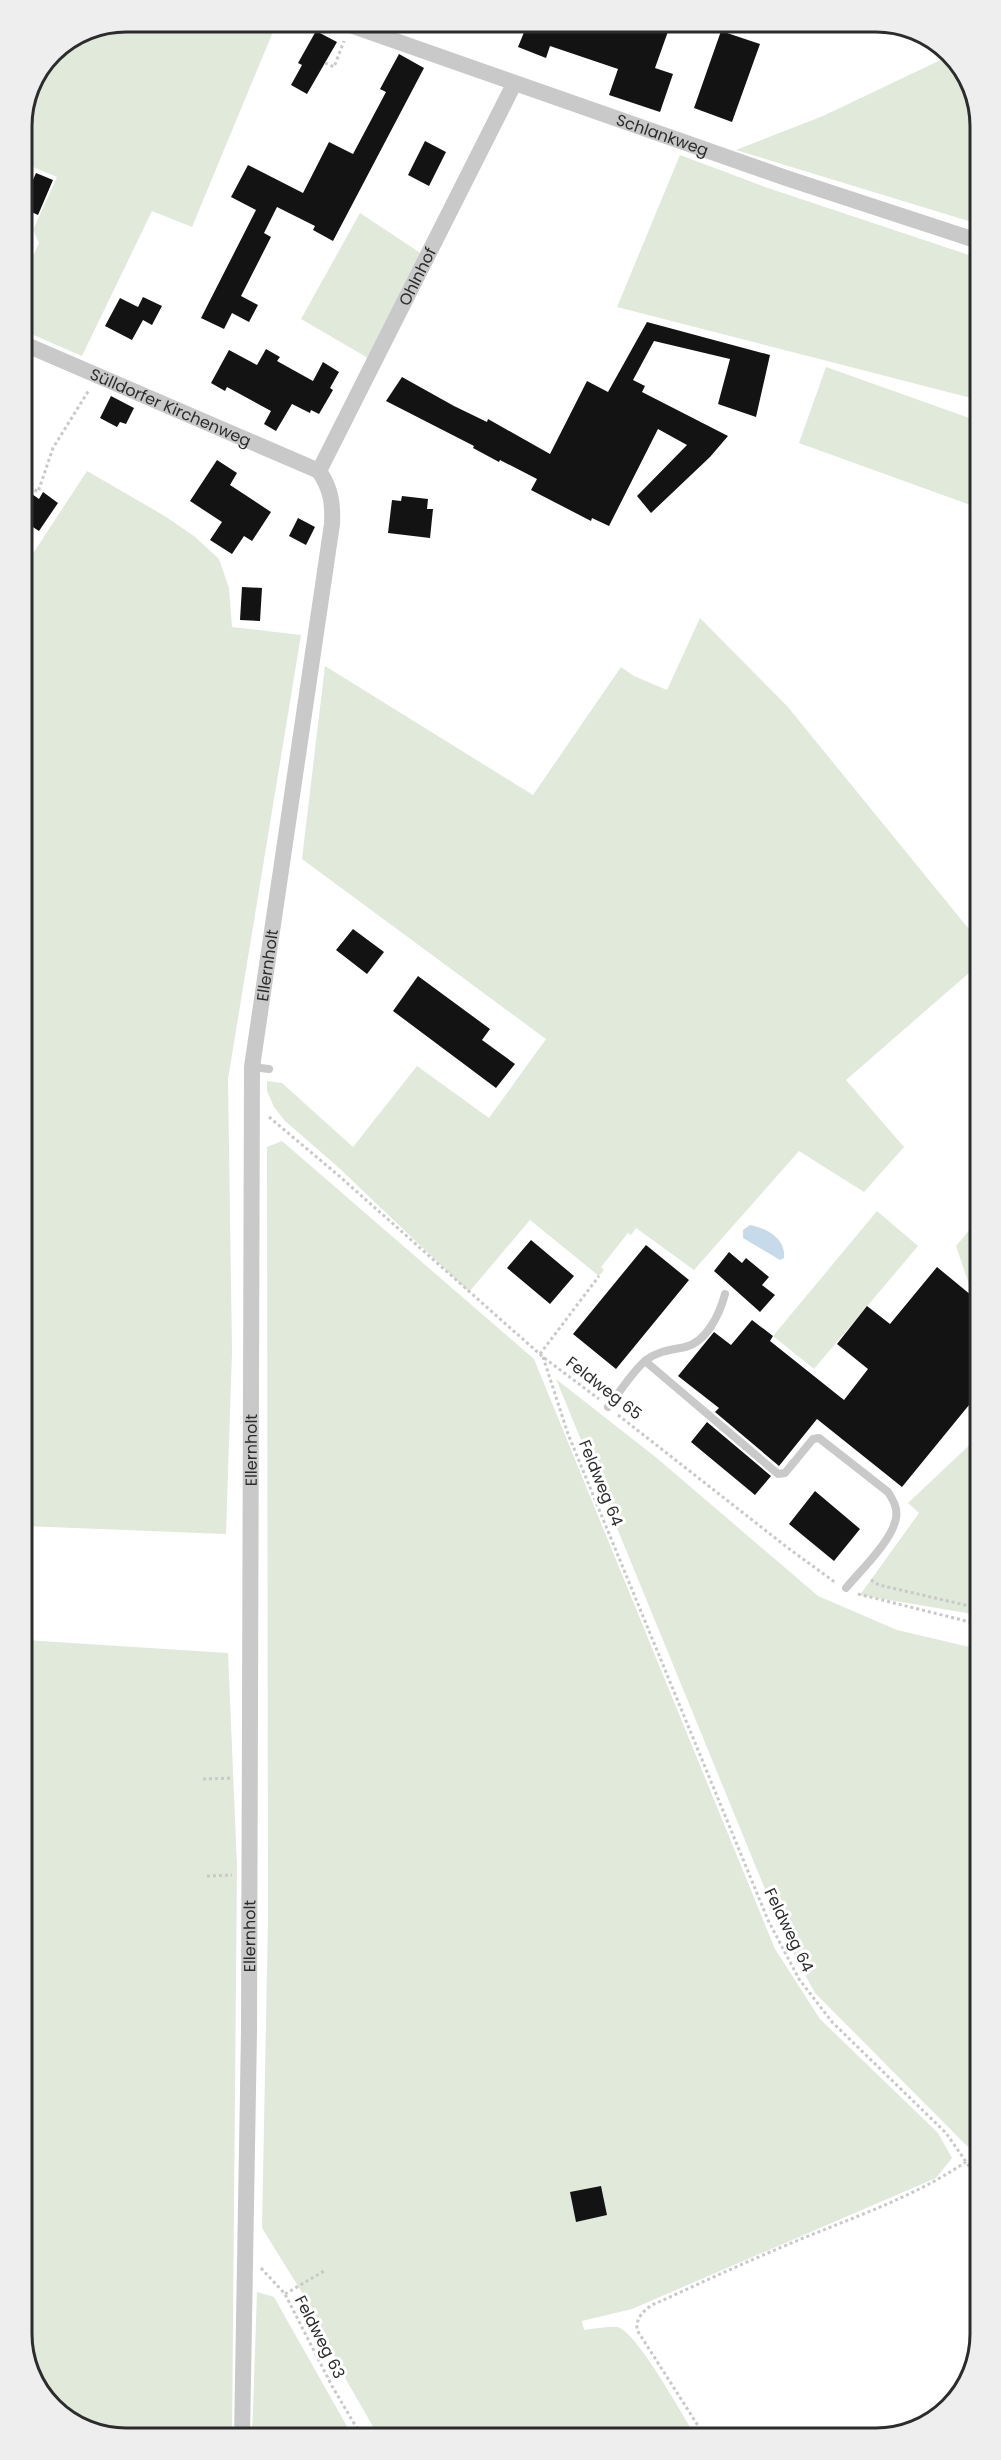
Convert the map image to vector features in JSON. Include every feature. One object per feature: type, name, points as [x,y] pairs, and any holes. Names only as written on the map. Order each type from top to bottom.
[{"type":"street","name":"Schlankweg","points":[[354,31],[970,238]]},
{"type":"street","name":"Ohlnhof","points":[[319,471],[514,84]]},
{"type":"street","name":"Sülldorfer Kirchenweg","points":[[32,347],[319,471]]},
{"type":"street","name":"Ellernholt","points":[[242,2428],[249,1874],[252,1067],[293,774],[332,524],[333,501],[329,485],[319,471]]},
{"type":"lane","points":[[252,1067],[269,1069]]},
{"type":"lane","points":[[608,1407],[645,1361],[669,1349],[687,1347],[698,1341],[719,1315],[725,1294]]},
{"type":"lane","points":[[645,1361],[778,1474],[785,1473],[813,1439],[819,1438],[888,1492],[895,1503],[897,1517],[891,1534],[846,1588]]},
{"type":"path","points":[[325,63],[334,67],[349,31]]},
{"type":"path","points":[[32,490],[38,492],[53,448],[98,376]]},
{"type":"path","name":"Feldweg 65","points":[[251,1108],[284,1128],[542,1355],[826,1577],[860,1595],[970,1622]]},
{"type":"path","points":[[542,1355],[599,1276]]},
{"type":"path","name":"Feldweg 64","points":[[542,1355],[568,1434],[768,1920],[786,1958],[798,1979],[832,2022],[946,2133],[970,2166]]},
{"type":"path","points":[[859,1573],[879,1585],[970,1606]]},
{"type":"path","points":[[203,1779],[249,1777]]},
{"type":"path","points":[[207,1875],[249,1874]]},
{"type":"path","points":[[700,2428],[637,2330],[636,2323],[640,2316],[652,2305],[772,2251],[913,2193],[942,2178],[967,2161]]},
{"type":"path","name":"Feldweg 63","points":[[246,2256],[265,2271],[285,2294],[332,2386],[357,2428]]},
{"type":"path","points":[[285,2294],[324,2271]]},
{"type":"green space","points":[[125,31],[273,31],[192,227],[152,211],[82,356],[32,334],[32,258],[39,243],[33,230],[57,177],[32,167],[32,119],[35,101],[47,73],[73,47],[107,33]]},
{"type":"green space","points":[[942,59],[960,84],[968,107],[970,221],[736,150],[823,116]]},
{"type":"green space","points":[[680,155],[765,187],[970,255],[970,398],[617,307]]},
{"type":"green space","points":[[360,213],[422,254],[368,358],[301,319]]},
{"type":"green space","points":[[826,367],[970,418],[970,505],[799,443]]},
{"type":"green space","points":[[87,471],[163,515],[194,536],[219,559],[229,588],[232,627],[301,635],[228,1079],[232,1352],[226,1534],[32,1526],[32,555]]},
{"type":"green space","points":[[700,618],[787,706],[970,930],[970,972],[846,1080],[904,1147],[864,1192],[799,1151],[694,1270],[636,1228],[631,1235],[628,1233],[601,1267],[604,1270],[599,1276],[530,1220],[469,1292],[338,1167],[285,1121],[274,1107],[267,1091],[267,1081],[282,1083],[353,1147],[417,1066],[489,1118],[546,1039],[302,859],[325,666],[533,795],[621,667],[634,676],[667,690]]},
{"type":"green space","points":[[282,1141],[534,1359],[775,1949],[820,2019],[938,2133],[952,2158],[936,2178],[632,2309],[582,2321],[584,2330],[617,2327],[636,2342],[691,2428],[374,2428],[340,2369],[301,2291],[262,2228],[268,1921],[267,1147]]},
{"type":"green space","points":[[877,1211],[918,1246],[814,1369],[773,1336]]},
{"type":"green space","points":[[970,1229],[970,1287],[956,1246]]},
{"type":"green space","points":[[556,1379],[658,1459],[818,1596],[897,1630],[970,1647],[970,2145],[967,2146],[815,1993],[785,1938]]},
{"type":"green space","points":[[970,1445],[970,1614],[860,1595],[919,1513],[908,1503]]},
{"type":"green space","points":[[32,1640],[228,1653],[237,1865],[232,2428],[107,2427],[78,2416],[55,2397],[41,2376],[33,2353]]},
{"type":"green space","points":[[257,2292],[274,2297],[348,2428],[252,2428]]},
{"type":"water","points":[[750,1225],[774,1235],[782,1245],[784,1258],[780,1260],[743,1238],[743,1230]]},
{"type":"building","points":[[316,31],[337,42],[307,94],[291,85],[302,65],[298,63]]},
{"type":"building","points":[[524,32],[668,32],[655,68],[673,74],[660,112],[609,95],[618,69],[550,46],[546,58],[518,47]]},
{"type":"building","points":[[721,32],[760,44],[732,122],[694,108]]},
{"type":"building","points":[[399,54],[424,68],[333,241],[313,230],[315,226],[277,207],[264,233],[271,237],[241,296],[258,305],[249,322],[232,313],[224,329],[201,318],[256,210],[231,197],[248,165],[303,193],[329,142],[353,154],[386,92],[380,89]]},
{"type":"building","points":[[425,141],[446,152],[429,186],[408,175]]},
{"type":"building","points":[[36,173],[53,180],[38,215],[32,212],[32,182]]},
{"type":"building","points":[[143,297],[162,306],[152,325],[143,320],[132,340],[105,326],[120,298],[138,307]]},
{"type":"building","points":[[647,322],[770,355],[756,417],[718,404],[730,359],[654,341],[633,380],[645,386],[642,392],[728,436],[710,457],[651,513],[637,496],[687,445],[658,429],[609,526],[592,518],[591,521],[531,490],[537,479],[500,460],[499,462],[473,448],[474,446],[386,401],[402,377],[454,406],[487,422],[488,419],[550,454],[587,381],[608,392]]},
{"type":"building","points":[[266,349],[280,357],[277,361],[313,381],[323,362],[339,372],[330,388],[333,390],[319,414],[311,410],[310,413],[292,404],[276,431],[264,424],[271,411],[227,387],[225,391],[211,383],[229,350],[257,365]]},
{"type":"building","points":[[111,396],[134,408],[126,424],[120,422],[117,427],[100,418]]},
{"type":"building","points":[[217,460],[237,473],[230,485],[271,512],[252,541],[244,536],[232,554],[210,540],[222,522],[190,501]]},
{"type":"building","points":[[43,492],[58,503],[39,531],[32,526],[32,494],[39,499]]},
{"type":"building","points":[[402,496],[428,499],[427,509],[433,509],[430,538],[388,533],[392,500],[401,501]]},
{"type":"building","points":[[298,518],[315,527],[306,545],[289,536]]},
{"type":"building","points":[[242,587],[262,588],[260,621],[240,620]]},
{"type":"building","points":[[353,929],[384,952],[367,974],[336,950]]},
{"type":"building","points":[[418,976],[490,1029],[482,1040],[515,1064],[496,1088],[393,1011]]},
{"type":"building","points":[[531,1240],[574,1276],[550,1304],[507,1268]]},
{"type":"building","points":[[646,1245],[689,1280],[616,1369],[573,1334]]},
{"type":"building","points":[[729,1252],[742,1263],[746,1258],[769,1277],[762,1285],[775,1295],[760,1312],[714,1271]]},
{"type":"building","points":[[937,1267],[970,1294],[970,1404],[902,1487],[817,1419],[779,1466],[715,1412],[719,1408],[678,1376],[714,1332],[731,1345],[752,1320],[773,1336],[770,1341],[844,1400],[868,1369],[837,1344],[867,1306],[890,1324]]},
{"type":"building","points":[[707,1422],[771,1476],[755,1495],[691,1442]]},
{"type":"building","points":[[815,1491],[860,1529],[834,1561],[789,1524]]},
{"type":"building","points":[[601,2186],[607,2215],[576,2222],[570,2192]]}]
